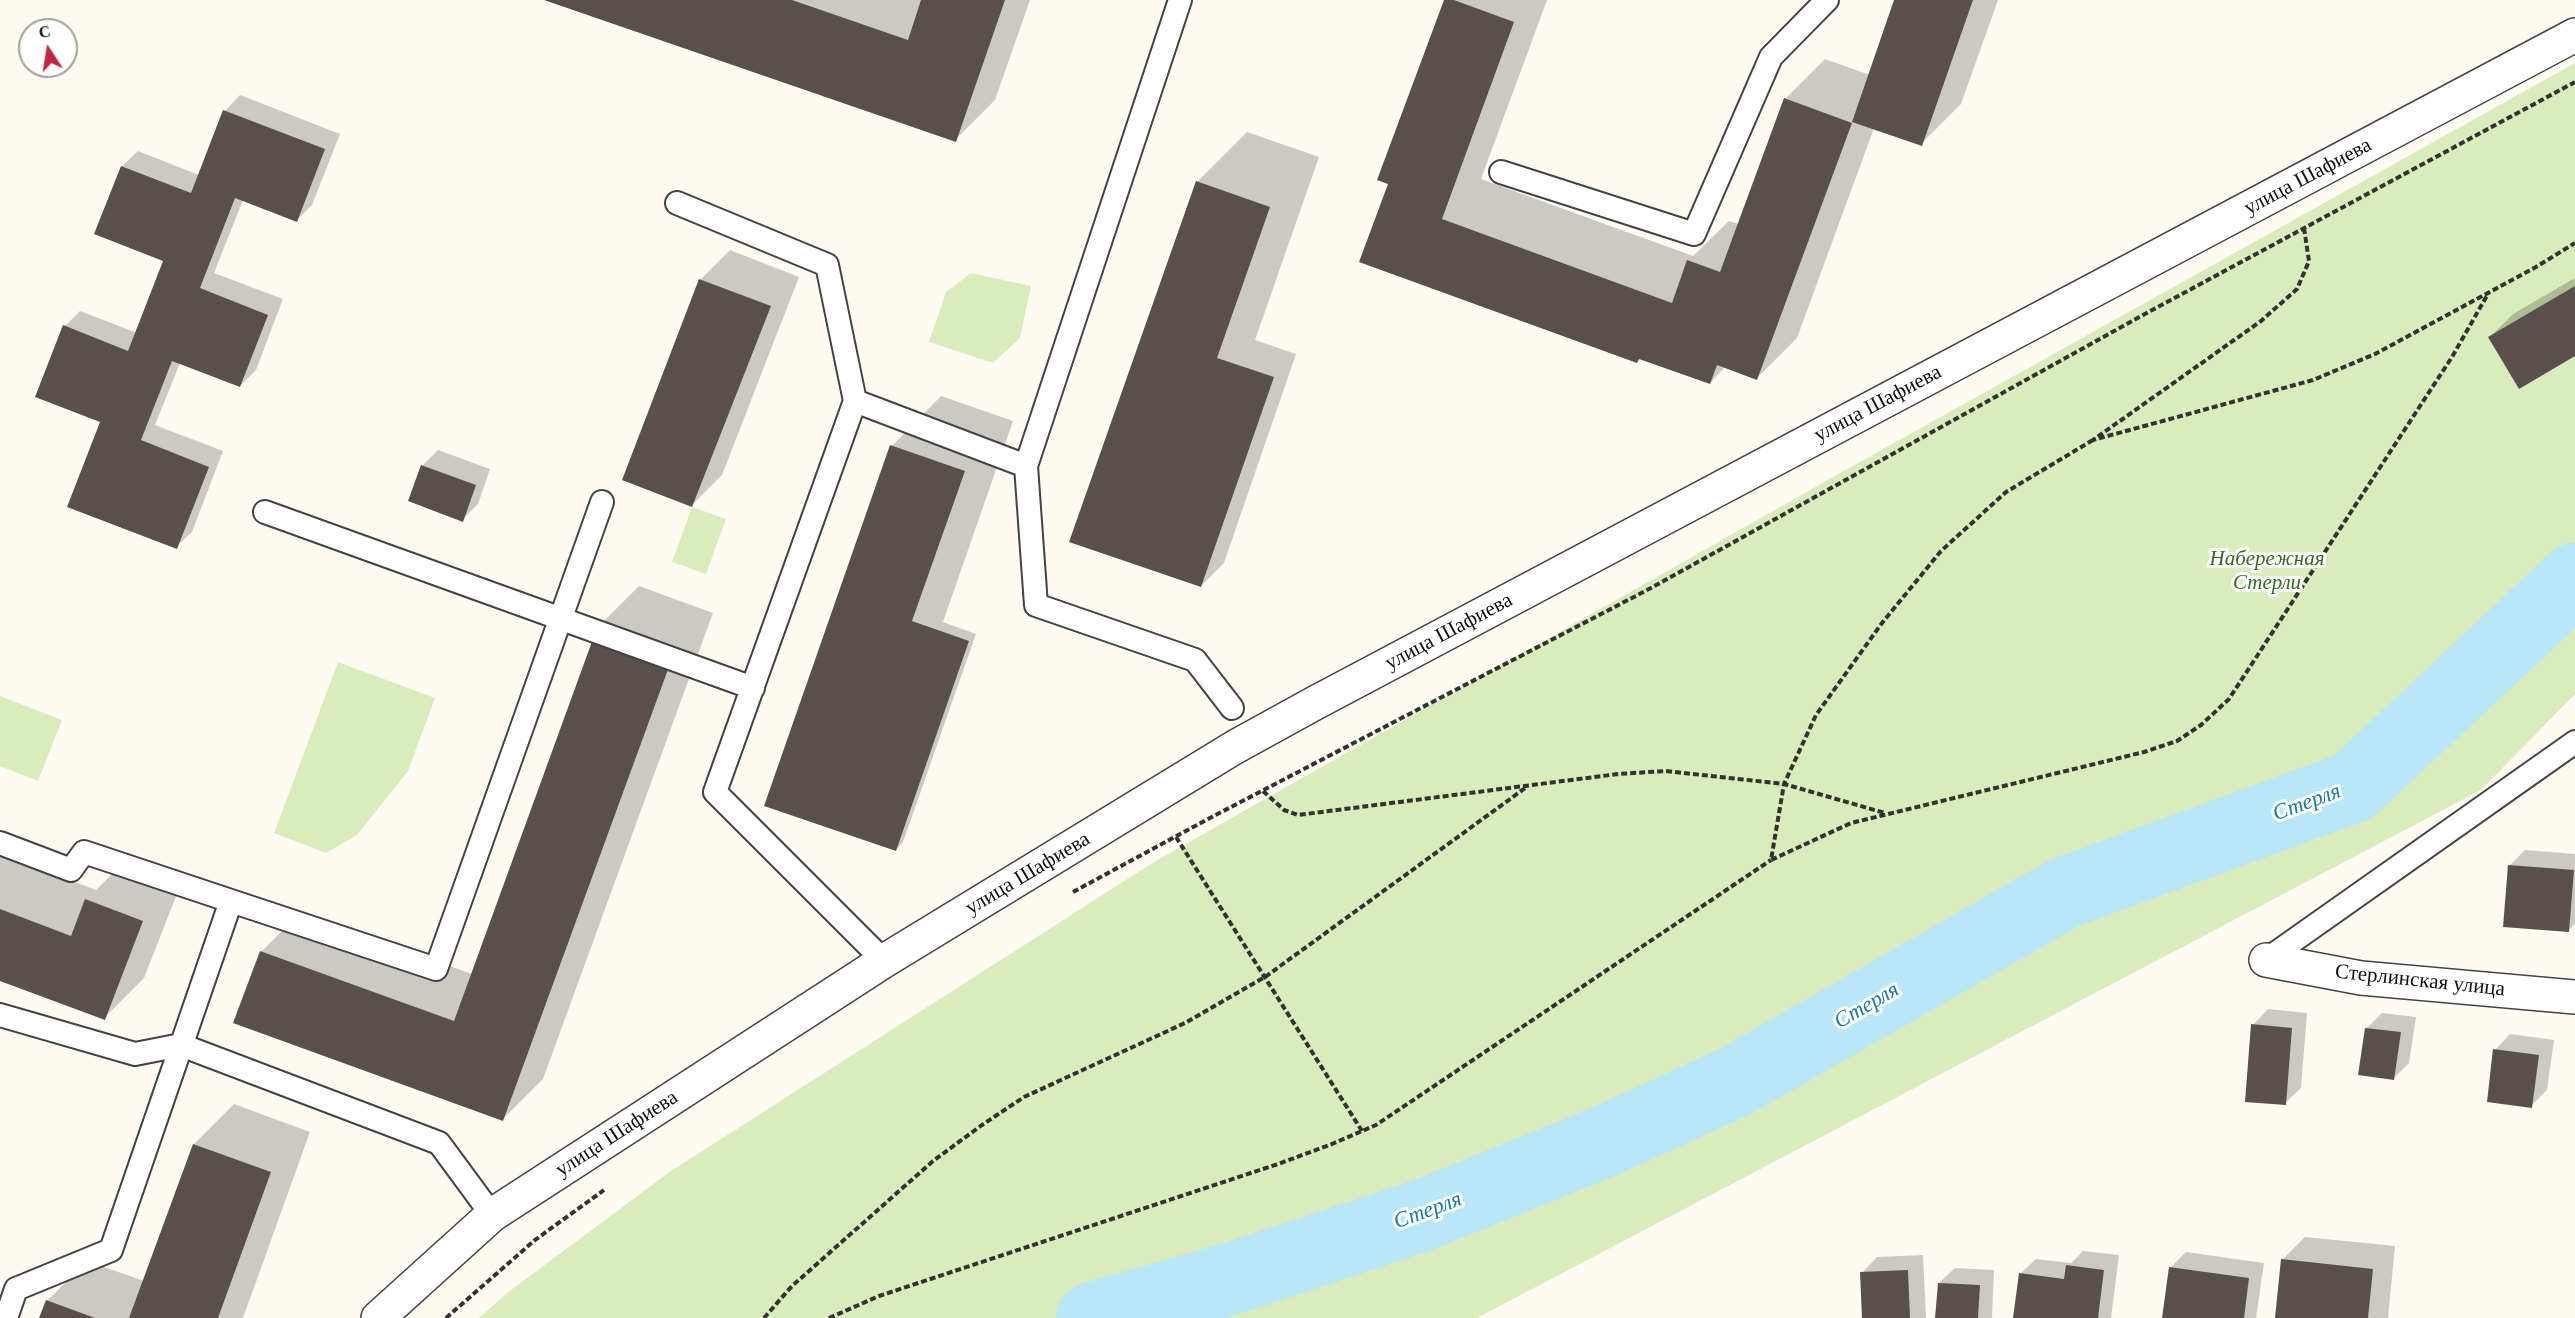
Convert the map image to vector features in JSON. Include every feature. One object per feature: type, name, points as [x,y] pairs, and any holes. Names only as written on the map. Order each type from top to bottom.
[{"type":"street","name":"улица Шафиева","points":[[378,1318],[492,1215],[884,962],[1235,747],[2575,35]]},
{"type":"street","name":"Стерлинская улица","points":[[2266,960],[2361,978],[2575,997]]},
{"type":"lane","points":[[1180,0],[1026,465],[1036,606],[1195,660],[1232,708]]},
{"type":"lane","points":[[1501,172],[1694,234],[1771,57],[1827,0]]},
{"type":"lane","points":[[677,203],[827,265],[855,401],[715,792],[884,962]]},
{"type":"lane","points":[[855,401],[1026,465]]},
{"type":"lane","points":[[0,843],[71,870],[84,852],[436,969],[602,502]]},
{"type":"lane","points":[[265,512],[753,688]]},
{"type":"lane","points":[[2266,960],[2575,742]]},
{"type":"lane","points":[[6,1318],[16,1289],[111,1250],[231,901]]},
{"type":"lane","points":[[0,1015],[135,1054],[181,1045],[439,1143],[492,1215]]},
{"type":"path","points":[[1065,897],[1652,588],[2304,228],[2575,82]]},
{"type":"path","points":[[1771,860],[1784,784],[1816,715],[1882,623],[1941,551],[2006,492],[2093,440],[2261,321],[2297,289],[2308,261],[2304,228],[2284,189]]},
{"type":"path","points":[[2093,440],[2313,380],[2375,354],[2536,267],[2575,243]]},
{"type":"path","points":[[829,1318],[879,1296],[1278,1164],[1362,1131],[1419,1098],[1771,860],[1851,823],[2144,752],[2177,741],[2201,725],[2229,699],[2452,357],[2489,292]]},
{"type":"path","points":[[1263,791],[1284,810],[1298,815],[1618,774],[1666,771],[1784,784],[1886,814]]},
{"type":"path","points":[[764,1318],[792,1286],[933,1161],[982,1125],[1024,1097],[1185,1023],[1265,977],[1528,786]]},
{"type":"path","points":[[1176,837],[1362,1131]]},
{"type":"path","points":[[446,1318],[535,1240],[610,1186]]},
{"type":"green space","name":"Набережная Стерли","points":[[2575,63],[2575,694],[2481,790],[1477,1318],[479,1318],[507,1293],[671,1171],[1154,862],[1833,477]]},
{"type":"green space","points":[[971,273],[1031,286],[1020,338],[993,363],[929,342],[946,292]]},
{"type":"green space","points":[[692,507],[726,519],[706,574],[672,562]]},
{"type":"green space","points":[[338,662],[435,698],[408,771],[357,835],[326,853],[274,833]]},
{"type":"green space","points":[[0,696],[62,720],[38,781],[0,766]]},
{"type":"building","points":[[544,0],[792,0],[908,40],[921,0],[1005,0],[956,142]]},
{"type":"building","points":[[1444,0],[1454,0],[1514,22],[1442,219],[1672,303],[1687,260],[1720,272],[1784,98],[1852,123],[1757,380],[1717,365],[1710,384],[1639,359],[1637,363],[1359,262],[1388,184],[1377,180]]},
{"type":"building","points":[[1894,0],[1973,0],[1922,146],[1852,122]]},
{"type":"building","points":[[223,110],[325,149],[297,222],[235,198],[200,288],[268,315],[240,387],[172,361],[141,440],[209,467],[177,549],[67,507],[100,422],[35,397],[63,325],[128,351],[163,261],[94,234],[121,166],[191,193]]},
{"type":"building","points":[[1196,181],[1270,207],[1217,358],[1274,377],[1201,587],[1069,542]]},
{"type":"building","points":[[699,279],[771,306],[692,507],[622,480]]},
{"type":"building","points":[[2575,286],[2575,356],[2519,389],[2488,337]]},
{"type":"building","points":[[890,445],[965,471],[912,621],[969,641],[896,851],[764,806]]},
{"type":"building","points":[[421,465],[476,485],[463,522],[408,501]]},
{"type":"building","points":[[598,625],[674,653],[503,1121],[233,1023],[260,951],[454,1021]]},
{"type":"building","points":[[2508,865],[2574,870],[2569,932],[2503,927]]},
{"type":"building","points":[[85,899],[143,921],[105,1020],[0,981],[0,909],[71,936]]},
{"type":"building","points":[[2251,1024],[2292,1028],[2286,1105],[2245,1102]]},
{"type":"building","points":[[2365,1028],[2401,1032],[2394,1080],[2358,1075]]},
{"type":"building","points":[[2493,1049],[2539,1055],[2532,1108],[2487,1102]]},
{"type":"building","points":[[193,1144],[271,1172],[218,1318],[129,1318]]},
{"type":"building","points":[[2281,1259],[2373,1269],[2368,1318],[2275,1318]]},
{"type":"building","points":[[2066,1265],[2104,1270],[2098,1318],[2013,1318],[2019,1273],[2064,1279]]},
{"type":"building","points":[[2169,1267],[2249,1278],[2244,1318],[2162,1318]]},
{"type":"building","points":[[1908,1270],[1910,1318],[1862,1318],[1860,1272]]},
{"type":"building","points":[[1938,1283],[1980,1285],[1978,1318],[1935,1318]]},
{"type":"building","points":[[46,1300],[95,1318],[39,1318]]},
{"type":"waterway","name":"Стерля","points":[[1092,1318],[1239,1276],[1423,1215],[1603,1142],[1736,1081],[2064,893],[2353,787],[2575,579]]}]
